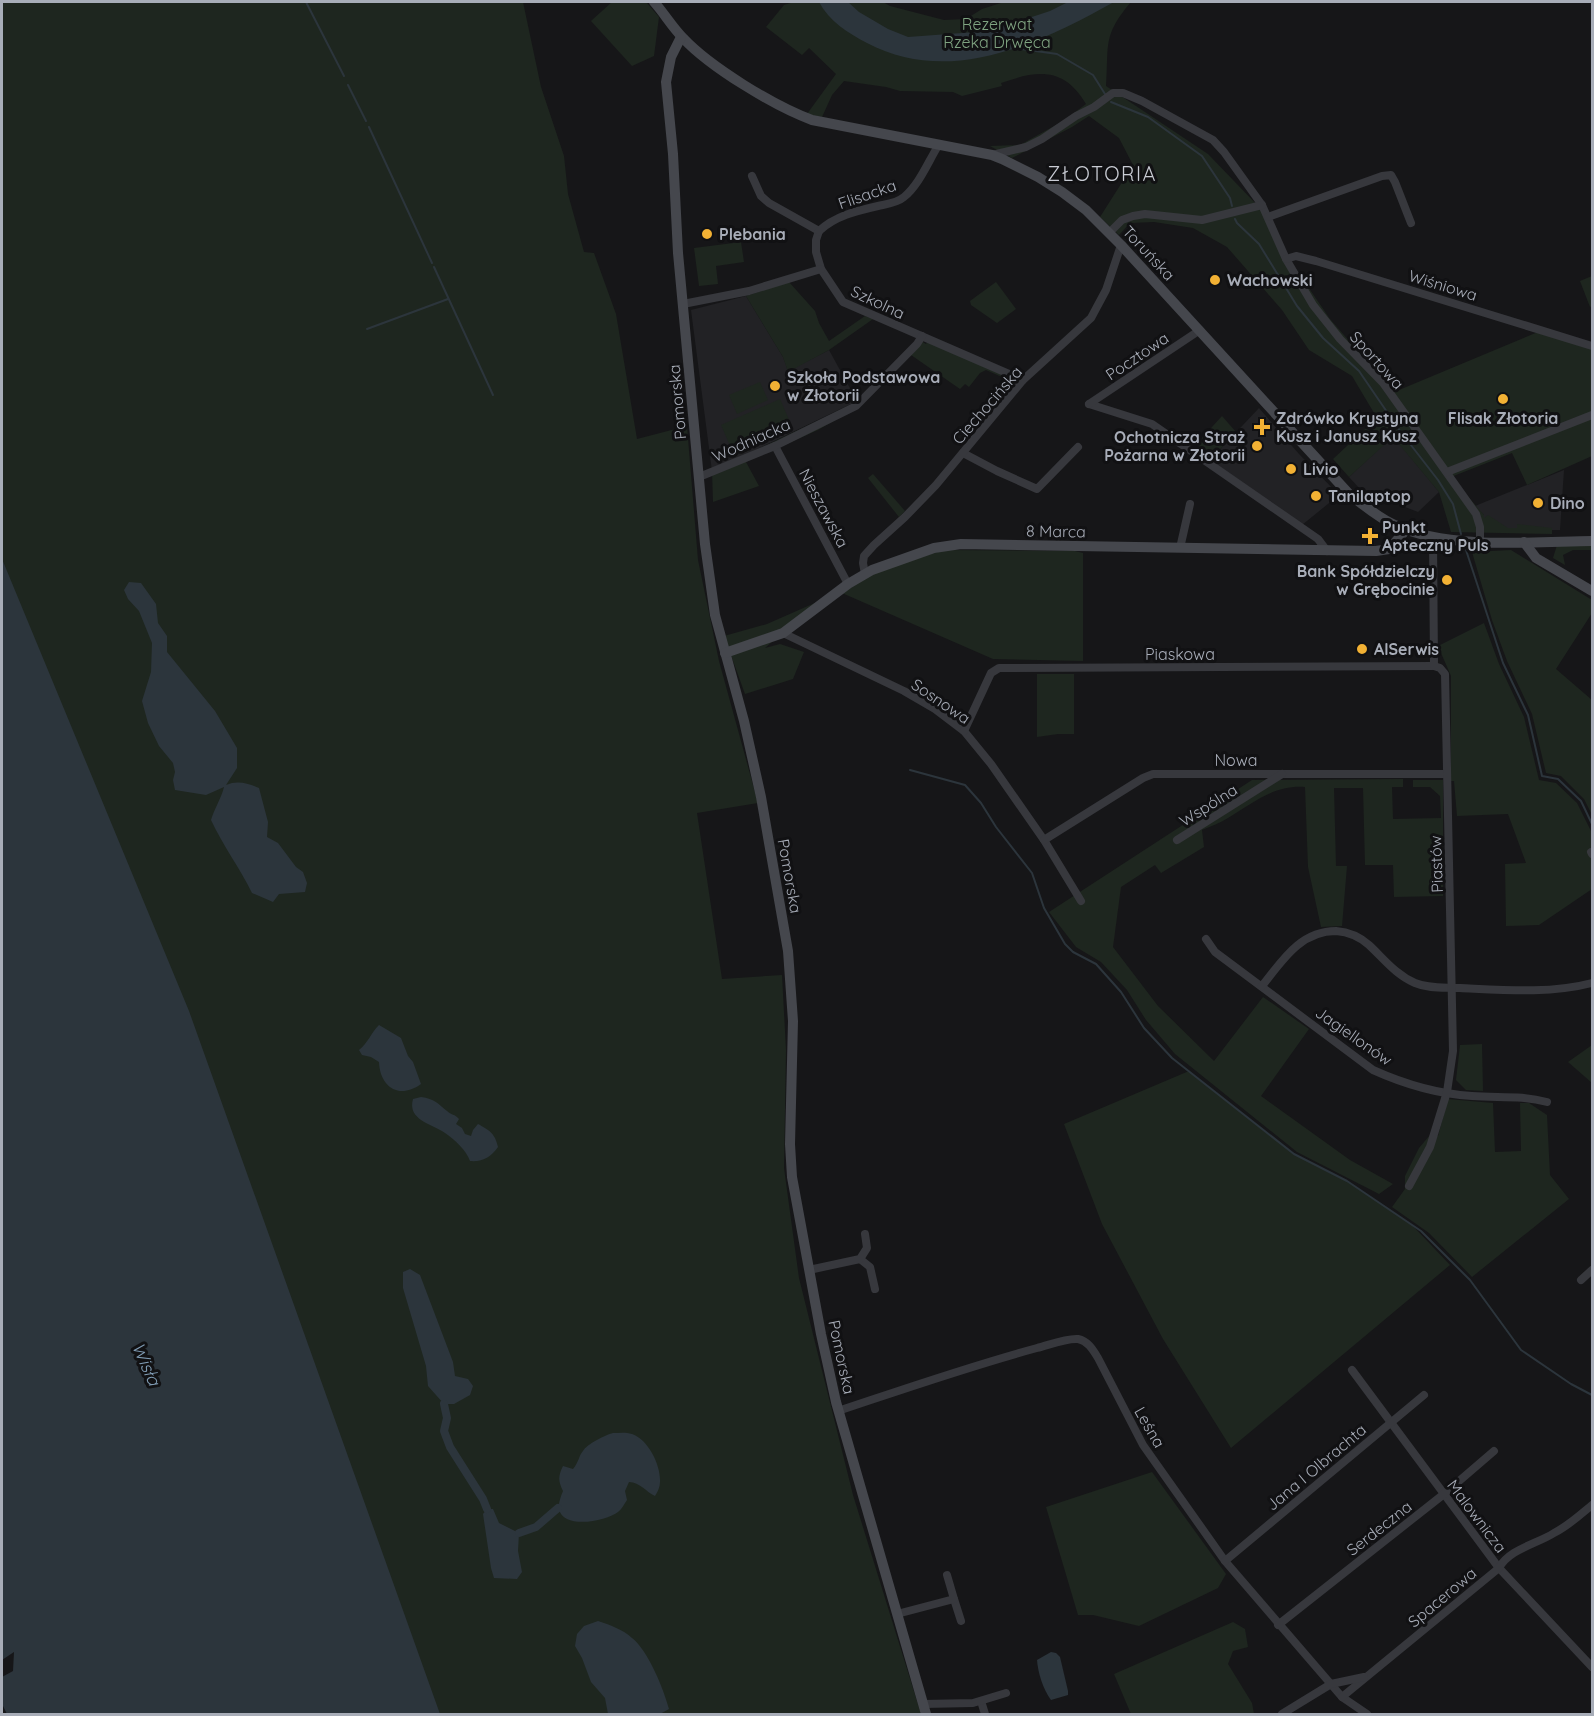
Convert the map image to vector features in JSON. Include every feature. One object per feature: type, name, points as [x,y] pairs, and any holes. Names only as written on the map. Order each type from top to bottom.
[{"type":"main road","name":"Toruńska","points":[[654,2],[681,37],[694,49],[740,82],[804,117],[992,156],[1038,177],[1062,192],[1086,210],[1121,245],[1349,494],[1377,515],[1406,530],[1433,538],[1480,542],[1593,541]]},
{"type":"main road","name":"Pomorska","points":[[681,37],[671,57],[666,82],[678,253],[710,590],[744,721],[788,951],[793,1041],[790,1155],[794,1192],[838,1411],[925,1709]]},
{"type":"main road","name":"8 Marca","points":[[725,653],[783,633],[848,584],[865,574],[934,548],[961,544],[1327,551],[1386,550],[1394,546],[1406,530]]},
{"type":"main road","points":[[1524,542],[1536,558],[1593,591]]},
{"type":"street","name":"Sportowa","points":[[992,156],[1026,147],[1042,139],[1113,93],[1123,93],[1142,101],[1213,140],[1262,205],[1286,259],[1313,305],[1340,339],[1383,383],[1476,514],[1480,527],[1480,542]]},
{"type":"street","name":"Flisacka","points":[[819,231],[828,222],[903,198],[910,191],[938,146]]},
{"type":"street","points":[[1268,217],[1382,176],[1391,175],[1411,223]]},
{"type":"street","points":[[752,176],[761,196],[769,203],[819,231]]},
{"type":"street","points":[[1109,233],[1122,220],[1133,216],[1145,214],[1202,220],[1262,205]]},
{"type":"street","name":"Szkolna","points":[[819,231],[816,252],[820,269],[843,302],[1023,380]]},
{"type":"street","name":"Ciechocińska","points":[[865,574],[864,556],[905,517],[963,453],[1023,380],[1091,318],[1106,290],[1121,245]]},
{"type":"street","name":"Wiśniowa","points":[[1286,259],[1296,256],[1316,261],[1593,346]]},
{"type":"street","points":[[683,304],[749,291],[820,269]]},
{"type":"street","name":"Pocztowa","points":[[1200,330],[1089,404],[1152,424],[1318,539],[1327,551]]},
{"type":"street","name":"Wodniacka","points":[[699,477],[775,446],[856,405],[917,344],[922,336]]},
{"type":"street","points":[[1447,472],[1593,415]]},
{"type":"street","name":"Nieszawska","points":[[775,446],[848,584]]},
{"type":"street","points":[[963,453],[1036,489],[1078,447]]},
{"type":"street","points":[[1180,548],[1190,504]]},
{"type":"street","name":"Piastów","points":[[1408,1186],[1430,1147],[1447,1092],[1453,1051],[1445,674],[1440,668],[1434,666],[1433,538]]},
{"type":"street","name":"Sosnowa","points":[[783,633],[904,691],[935,709],[964,731],[991,764],[1044,840],[1081,901]]},
{"type":"street","name":"Piaskowa","points":[[964,731],[991,673],[999,668],[1434,666]]},
{"type":"street","name":"Wspólna","points":[[1177,840],[1284,773]]},
{"type":"street","name":"Nowa","points":[[1044,840],[1153,774],[1446,774]]},
{"type":"street","points":[[1262,986],[1289,952],[1301,941],[1315,933],[1330,931],[1360,938],[1392,969],[1427,987],[1502,990],[1574,988],[1593,983]]},
{"type":"street","name":"Jagiellonów","points":[[1206,939],[1215,952],[1373,1070],[1410,1085],[1447,1092],[1471,1096],[1528,1097],[1547,1102]]},
{"type":"street","points":[[809,1270],[860,1259],[867,1248],[865,1234]]},
{"type":"street","points":[[860,1259],[870,1267],[875,1289]]},
{"type":"street","points":[[1581,1280],[1593,1270]]},
{"type":"street","name":"Leśna","points":[[838,1411],[1013,1354],[1077,1339],[1084,1341],[1098,1358],[1143,1445],[1225,1561],[1342,1697],[1367,1714]]},
{"type":"street","name":"Malownicza","points":[[1352,1370],[1499,1568],[1593,1667]]},
{"type":"street","name":"Jana I Olbrachta","points":[[1225,1561],[1424,1395]]},
{"type":"street","name":"Serdeczna","points":[[1278,1625],[1494,1451]]},
{"type":"street","name":"Spacerowa","points":[[1342,1697],[1499,1568],[1502,1561],[1510,1554],[1556,1533],[1593,1505]]},
{"type":"street","points":[[947,1575],[960,1621]]},
{"type":"street","points":[[897,1614],[954,1599]]},
{"type":"street","points":[[1282,1714],[1331,1684],[1369,1676]]},
{"type":"street","points":[[925,1709],[981,1701],[1006,1693]]},
{"type":"street","points":[[981,1701],[985,1714]]},
{"type":"shaded area","name":"Szkoła Podstawowa w Złotorii","points":[[746,296],[783,357],[788,371],[829,350],[857,401],[712,471],[691,310]]},
{"type":"shaded area","points":[[1259,408],[1339,495],[1302,525],[1209,461]]},
{"type":"shaded area","points":[[1393,436],[1439,492],[1418,512],[1361,490],[1349,477]]},
{"type":"shaded area","points":[[1564,470],[1560,530],[1484,530],[1484,515],[1475,506]]},
{"type":"green space","points":[[2,2],[523,2],[541,87],[564,156],[568,194],[584,252],[594,253],[616,314],[637,439],[687,426],[698,560],[719,661],[758,803],[697,813],[722,979],[782,975],[786,1050],[784,1168],[799,1278],[853,1495],[921,1714],[235,1714],[2,1070]]},
{"type":"green space","points":[[612,2],[646,2],[659,17],[654,56],[632,66],[591,21]]},
{"type":"green space","name":"Rezerwat Rzeka Drwęca","points":[[794,2],[883,2],[890,6],[944,20],[966,19],[982,9],[1004,2],[1131,2],[1111,33],[1106,86],[1208,154],[1260,208],[1291,262],[1330,319],[1370,365],[1387,395],[1538,332],[1592,349],[1592,456],[1527,485],[1512,453],[1451,477],[1484,515],[1484,518],[1488,515],[1508,528],[1517,528],[1517,524],[1552,528],[1552,534],[1451,532],[1439,492],[1393,437],[1349,477],[1333,459],[1377,418],[1352,376],[1309,350],[1282,310],[1227,247],[1193,228],[1154,222],[1130,223],[1119,235],[1100,217],[1133,165],[1119,138],[1089,116],[1012,158],[990,146],[1020,145],[1063,121],[1086,104],[1069,83],[1049,75],[1038,74],[1014,79],[1001,83],[1002,86],[962,96],[953,92],[900,91],[844,81],[832,95],[822,117],[807,114],[836,74],[809,48],[802,55],[766,27],[784,5]]},
{"type":"green space","points":[[741,242],[744,262],[716,266],[718,284],[699,286],[694,248]]},
{"type":"green space","points":[[1592,276],[1592,306],[1590,307],[1580,281]]},
{"type":"green space","points":[[789,282],[815,311],[829,341],[865,316],[873,319],[829,350],[788,372],[783,357],[746,296]]},
{"type":"green space","points":[[996,282],[1016,309],[997,323],[971,305],[970,301]]},
{"type":"green space","points":[[921,341],[926,344],[928,341],[1017,382],[1012,388],[1011,381],[986,370],[980,373],[969,387],[965,384],[960,389],[911,355],[861,405],[818,430],[746,462],[759,486],[713,502],[712,471],[857,402]]},
{"type":"green space","points":[[760,382],[768,400],[737,414],[729,395]]},
{"type":"green space","points":[[780,399],[793,429],[734,455],[721,425]]},
{"type":"green space","points":[[1222,416],[1236,432],[1209,461],[1192,449]]},
{"type":"green space","points":[[873,474],[905,511],[899,517],[868,478]]},
{"type":"green space","points":[[1557,545],[1592,545],[1592,550],[1573,550],[1563,555],[1565,565],[1553,558]]},
{"type":"green space","points":[[945,550],[1075,551],[1083,553],[1083,661],[993,659],[842,593],[875,570]]},
{"type":"green space","points":[[1511,550],[1592,600],[1592,613],[1556,669],[1592,700],[1592,815],[1584,799],[1561,776],[1546,773],[1532,714],[1507,661],[1472,552]]},
{"type":"green space","points":[[817,602],[765,648],[780,644],[804,652],[793,679],[745,694],[724,636],[767,624]]},
{"type":"green space","points":[[1484,623],[1499,664],[1524,717],[1539,780],[1556,783],[1577,803],[1592,833],[1592,889],[1539,925],[1506,926],[1505,864],[1526,863],[1508,814],[1457,816],[1454,781],[1451,781],[1451,676],[1438,646]]},
{"type":"green space","points":[[1037,674],[1074,674],[1074,734],[1037,737]]},
{"type":"green space","points":[[1403,779],[1403,787],[1392,787],[1393,819],[1441,818],[1440,796],[1430,787],[1413,787],[1413,780],[1443,780],[1443,896],[1394,897],[1393,865],[1365,865],[1363,788],[1334,788],[1336,866],[1347,866],[1342,926],[1321,927],[1308,867],[1305,787],[1294,787],[1264,796],[1225,820],[1202,830],[1204,847],[1161,873],[1155,865],[1121,887],[1113,947],[1158,1006],[1214,1061],[1263,997],[1309,1029],[1261,1096],[1350,1160],[1393,1184],[1379,1194],[1297,1152],[1175,1054],[1146,1020],[1127,990],[1101,962],[1076,947],[1049,912],[1252,780]]},
{"type":"green space","points":[[1482,1044],[1483,1091],[1466,1090],[1456,1080],[1460,1045]]},
{"type":"green space","points":[[1592,1045],[1592,1083],[1568,1062]]},
{"type":"green space","points":[[1189,1071],[1294,1154],[1347,1181],[1412,1225],[1450,1265],[1231,1448],[1163,1339],[1102,1224],[1064,1124]]},
{"type":"green space","points":[[1448,1099],[1493,1103],[1495,1152],[1521,1151],[1520,1103],[1529,1103],[1547,1115],[1550,1175],[1569,1199],[1472,1277],[1429,1233],[1392,1207],[1405,1189],[1405,1176],[1419,1148],[1430,1135],[1438,1136]]},
{"type":"green space","points":[[1152,1472],[1226,1574],[1218,1588],[1139,1626],[1093,1615],[1078,1615],[1046,1507]]},
{"type":"green space","points":[[1233,1622],[1245,1629],[1248,1647],[1233,1651],[1228,1664],[1252,1703],[1254,1714],[1131,1714],[1114,1674]]},
{"type":"water","points":[[819,2],[848,2],[859,12],[888,29],[908,37],[989,31],[1050,11],[1068,2],[1114,2],[1025,45],[962,60],[930,61],[898,56],[867,43],[840,26]]},
{"type":"water","name":"Wisła","points":[[2,559],[189,1011],[440,1714],[7,1714],[2,1704],[2,1677],[13,1671],[14,1652],[2,1660]]},
{"type":"water","points":[[129,582],[141,583],[156,604],[158,623],[167,636],[167,652],[215,711],[237,748],[237,768],[226,785],[242,783],[259,788],[268,822],[267,837],[278,843],[296,867],[303,872],[307,883],[305,892],[279,894],[273,902],[252,893],[211,820],[224,787],[206,795],[175,790],[173,763],[159,746],[148,723],[142,701],[151,672],[152,643],[139,611],[128,599],[124,590]]},
{"type":"water","points":[[379,1025],[401,1038],[421,1084],[413,1089],[398,1091],[392,1088],[383,1078],[379,1062],[362,1055],[359,1050]]},
{"type":"water","points":[[421,1097],[433,1100],[458,1117],[456,1124],[465,1134],[471,1136],[478,1124],[485,1128],[493,1135],[498,1147],[486,1158],[470,1161],[463,1149],[452,1138],[417,1117],[412,1106],[413,1099]]},
{"type":"water","points":[[410,1269],[420,1275],[453,1362],[455,1376],[468,1379],[473,1386],[470,1395],[454,1404],[444,1404],[428,1386],[426,1366],[403,1288],[403,1272]]},
{"type":"water","points":[[613,1433],[632,1434],[638,1437],[653,1454],[660,1476],[660,1486],[655,1496],[640,1485],[629,1482],[625,1491],[627,1500],[618,1512],[596,1521],[568,1520],[562,1516],[559,1509],[563,1491],[559,1476],[563,1466],[573,1469],[585,1448],[596,1440]]},
{"type":"water","points":[[487,1509],[493,1509],[499,1523],[519,1533],[518,1551],[522,1572],[517,1579],[494,1578],[483,1514]]},
{"type":"water","points":[[598,1621],[628,1635],[644,1651],[655,1671],[669,1709],[660,1714],[608,1714],[605,1698],[591,1682],[575,1646],[577,1634],[584,1626]]},
{"type":"water","points":[[1051,1652],[1060,1657],[1068,1695],[1051,1700],[1041,1681],[1037,1660]]},
{"type":"waterway","points":[[306,2],[344,76]]},
{"type":"waterway","points":[[1014,48],[1057,54],[1093,75],[1105,94]]},
{"type":"waterway","points":[[348,85],[366,121]]},
{"type":"waterway","points":[[1111,102],[1148,117],[1202,156],[1230,198],[1232,206]]},
{"type":"waterway","points":[[369,127],[432,263]]},
{"type":"waterway","points":[[1235,219],[1259,244],[1297,306],[1323,338],[1359,371],[1400,431],[1438,480],[1453,504],[1461,534]]},
{"type":"waterway","points":[[434,267],[493,395]]},
{"type":"waterway","points":[[367,329],[448,299]]},
{"type":"waterway","points":[[1466,550],[1503,663],[1528,715],[1542,776],[1558,779],[1581,801],[1592,824]]},
{"type":"waterway","points":[[910,770],[965,785],[981,803],[996,827],[1032,873],[1044,908],[1065,944],[1073,952],[1096,964],[1121,992],[1144,1028],[1172,1058],[1294,1154],[1347,1181],[1421,1231],[1470,1280],[1521,1350],[1571,1384],[1592,1395]]},
{"type":"waterway","points":[[444,1404],[447,1418],[444,1431],[450,1447],[487,1509]]},
{"type":"waterway","points":[[519,1533],[536,1527],[558,1508]]},
{"type":"place","name":"Plebania","points":[[707,234]]},
{"type":"place","name":"Wachowski","points":[[1215,280]]},
{"type":"place","name":"Szkoła Podstawowa w Złotorii","points":[[775,386]]},
{"type":"place","name":"Flisak Złotoria","points":[[1503,399]]},
{"type":"place","name":"Zdrówko Krystyna Kusz i Janusz Kusz","points":[[1262,427]]},
{"type":"place","name":"Ochotnicza Straż Pożarna w Złotorii","points":[[1257,446]]},
{"type":"place","name":"Livio","points":[[1291,469]]},
{"type":"place","name":"Tanilaptop","points":[[1316,496]]},
{"type":"place","name":"Dino","points":[[1538,503]]},
{"type":"place","name":"Punkt Apteczny Puls","points":[[1370,536]]},
{"type":"place","name":"Bank Spółdzielczy w Grębocinie","points":[[1447,580]]},
{"type":"place","name":"AlSerwis","points":[[1362,649]]},
{"type":"district","name":"ZŁOTORIA","points":[[1102,174]]}]
